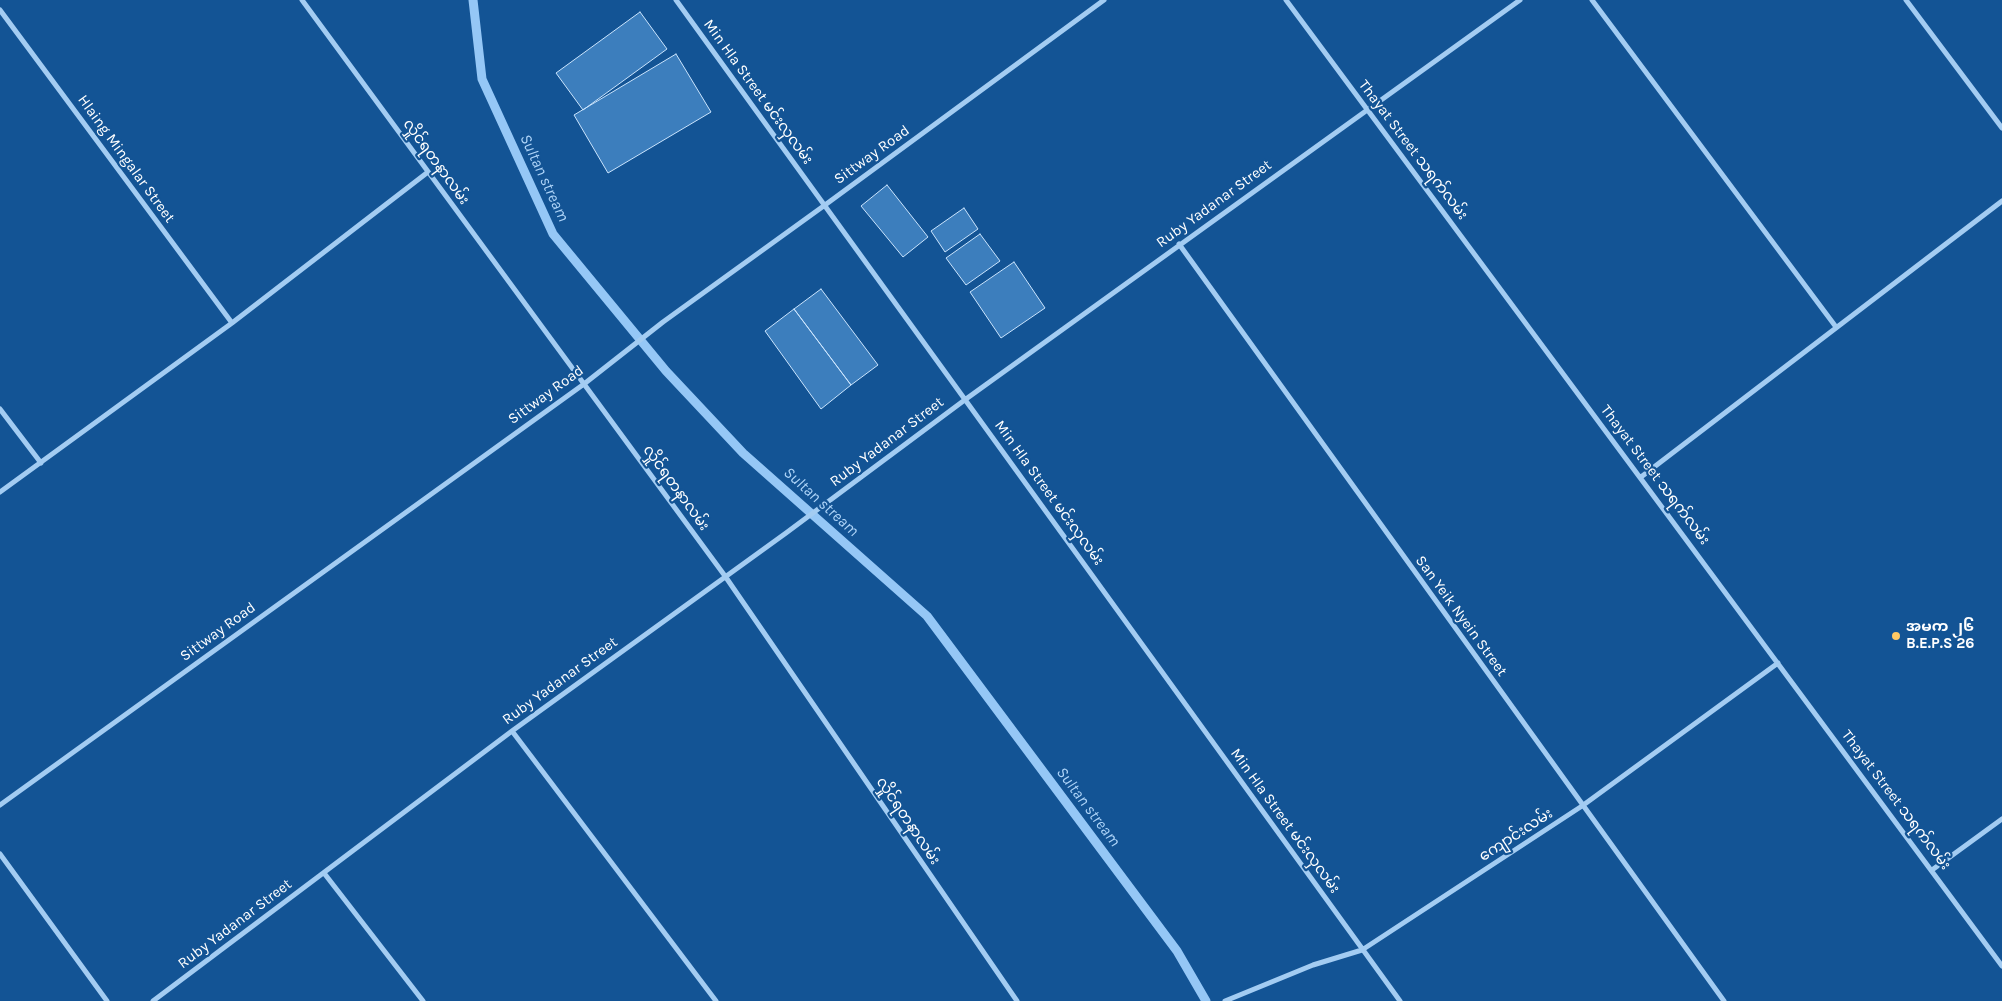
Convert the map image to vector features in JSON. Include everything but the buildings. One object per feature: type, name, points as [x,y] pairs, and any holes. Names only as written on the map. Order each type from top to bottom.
[{"type":"street","name":"လှိုင်ရတနာလမ်း","points":[[302,0],[725,576],[1017,1001]]},
{"type":"street","name":"Min Hla Street မင်းလှလမ်း","points":[[676,0],[1400,1001]]},
{"type":"street","name":"Sittway Road","points":[[0,805],[584,384],[663,322],[1104,0]]},
{"type":"street","name":"Thayat Street သရက်လမ်း","points":[[1286,0],[2002,966]]},
{"type":"street","name":"Ruby Yadanar Street","points":[[153,1001],[512,731],[786,533],[1179,244],[1520,0]]},
{"type":"street","points":[[1592,0],[1836,327]]},
{"type":"street","points":[[1906,0],[2002,128]]},
{"type":"street","name":"Hlaing Mingalar Street","points":[[0,10],[232,323]]},
{"type":"street","points":[[0,492],[232,323],[428,172]]},
{"type":"street","points":[[1640,477],[2002,201]]},
{"type":"street","name":"San Yeik Nyein Street","points":[[1179,244],[1724,1001]]},
{"type":"street","points":[[0,409],[40,462]]},
{"type":"street","name":"ကျောင်းလမ်း","points":[[1224,1001],[1313,965],[1362,950],[1582,806],[1778,663]]},
{"type":"street","points":[[512,731],[716,1001]]},
{"type":"street","points":[[1932,870],[2002,819]]},
{"type":"street","points":[[0,854],[107,1001]]},
{"type":"street","points":[[324,873],[423,1001]]},
{"type":"waterway","name":"Sultan stream","points":[[473,0],[482,79],[553,234],[666,371],[743,453],[927,616],[1177,951],[1206,1001]]},
{"type":"place","name":"အမက ၂၆ B.E.P.S 26","points":[[1896,636]]}]
